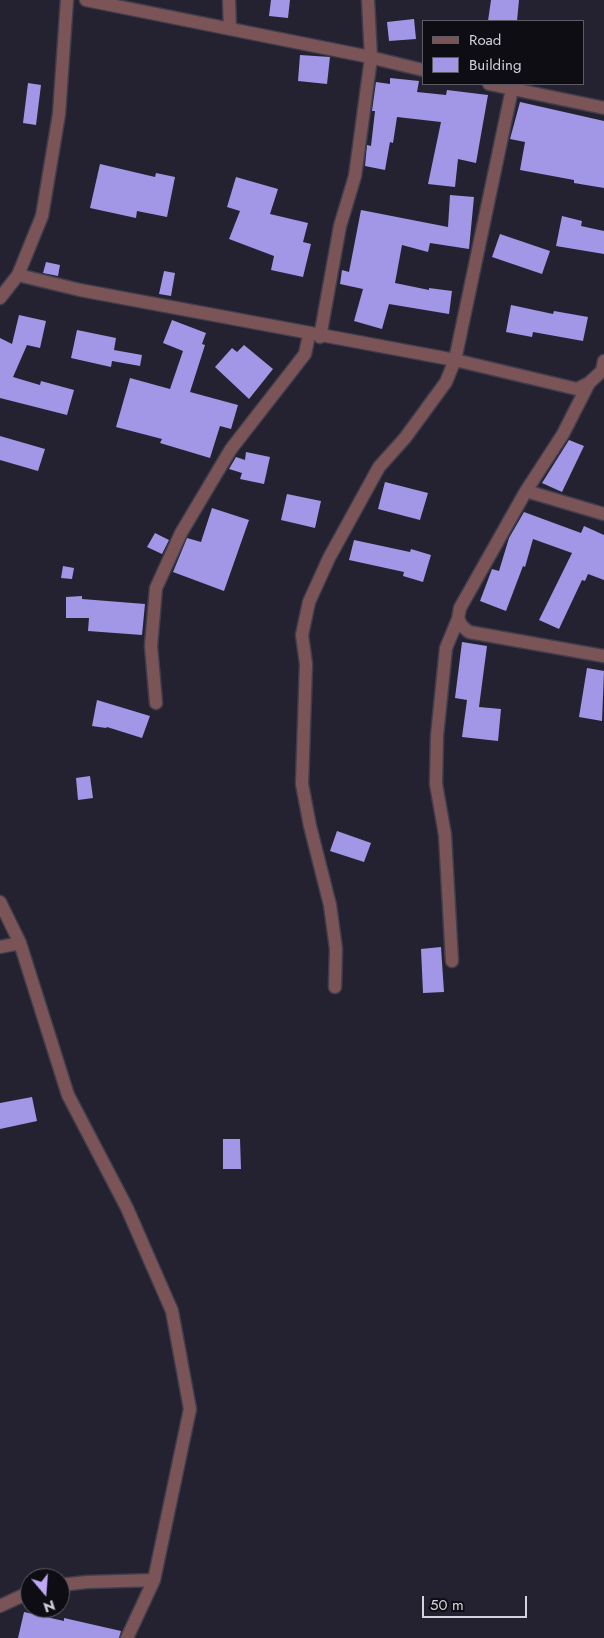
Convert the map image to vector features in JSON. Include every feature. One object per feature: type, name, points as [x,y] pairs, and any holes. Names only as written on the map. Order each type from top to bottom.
[{"type":"street","points":[[0,298],[18,275],[42,216],[59,114],[67,0]]},
{"type":"street","points":[[86,0],[422,70]]},
{"type":"street","points":[[229,0],[230,29]]},
{"type":"street","points":[[156,703],[151,646],[156,588],[181,533],[230,450],[305,354],[315,336],[340,226],[355,176],[371,58],[368,0]]},
{"type":"street","points":[[495,85],[604,108]]},
{"type":"street","points":[[335,987],[336,949],[330,906],[310,826],[302,784],[306,664],[302,635],[309,602],[329,558],[379,467],[406,438],[446,382],[455,360],[512,88]]},
{"type":"street","points":[[18,275],[80,290],[315,336],[455,360],[577,389],[589,383]]},
{"type":"street","points":[[452,961],[446,844],[436,784],[437,736],[446,648],[458,619],[460,608],[526,491],[563,434],[589,383],[603,368]]},
{"type":"street","points":[[526,491],[604,514]]},
{"type":"street","points":[[458,619],[469,632],[604,656]]},
{"type":"street","points":[[0,902],[20,943],[68,1095],[127,1208],[172,1311],[190,1409],[154,1580],[127,1638]]},
{"type":"street","points":[[0,947],[20,943]]},
{"type":"street","points":[[70,1585],[87,1582],[154,1580]]},
{"type":"street","points":[[0,1606],[20,1597]]},
{"type":"building","points":[[271,0],[290,0],[288,18],[269,16]]},
{"type":"building","points":[[491,0],[519,0],[517,20],[488,20]]},
{"type":"building","points":[[414,19],[416,39],[389,41],[387,22]]},
{"type":"building","points":[[300,55],[330,57],[327,84],[298,81]]},
{"type":"building","points":[[390,78],[419,81],[417,92],[446,95],[447,90],[488,95],[476,163],[458,159],[455,187],[428,184],[441,122],[397,117],[393,143],[390,142],[385,170],[365,166],[367,145],[371,146],[375,111],[372,111],[376,82],[390,84]]},
{"type":"building","points":[[28,83],[41,85],[36,125],[23,123]]},
{"type":"building","points":[[520,102],[604,121],[604,188],[574,183],[574,180],[520,170],[525,142],[510,139]]},
{"type":"building","points":[[100,164],[155,177],[156,173],[175,177],[167,217],[137,211],[136,218],[90,208]]},
{"type":"building","points":[[236,177],[278,189],[270,214],[308,223],[303,242],[311,244],[303,277],[271,270],[274,256],[229,239],[240,211],[227,207]]},
{"type":"building","points":[[450,195],[474,197],[469,249],[430,243],[428,252],[402,245],[395,283],[429,290],[429,288],[452,291],[449,314],[389,304],[382,329],[354,321],[363,289],[340,284],[342,270],[349,272],[361,210],[448,227]]},
{"type":"building","points":[[562,216],[582,221],[581,226],[604,231],[604,254],[556,246]]},
{"type":"building","points":[[500,234],[550,251],[542,274],[492,257]]},
{"type":"building","points":[[46,262],[60,265],[58,276],[43,273]]},
{"type":"building","points":[[164,271],[175,273],[171,296],[159,294]]},
{"type":"building","points":[[511,305],[553,314],[554,311],[588,317],[583,341],[533,332],[532,337],[506,332]]},
{"type":"building","points":[[19,315],[46,321],[40,348],[27,345],[13,377],[40,385],[41,381],[74,390],[67,415],[0,398],[0,338],[12,344]]},
{"type":"building","points":[[172,320],[206,333],[202,344],[205,345],[190,392],[238,405],[231,429],[220,426],[210,458],[160,443],[162,439],[116,427],[130,378],[170,389],[183,351],[163,343]]},
{"type":"building","points":[[77,330],[116,338],[114,350],[142,355],[140,366],[112,361],[111,367],[71,358]]},
{"type":"building","points":[[244,345],[273,369],[249,399],[215,367],[232,348],[237,352]]},
{"type":"building","points":[[0,436],[45,449],[38,471],[0,460]]},
{"type":"building","points":[[569,440],[584,446],[562,492],[542,483]]},
{"type":"building","points":[[246,452],[270,457],[264,484],[240,479],[242,473],[229,469],[236,457],[245,460]]},
{"type":"building","points":[[385,482],[428,493],[420,520],[378,509]]},
{"type":"building","points":[[287,494],[321,501],[315,528],[281,520]]},
{"type":"building","points":[[212,508],[249,520],[224,591],[173,572],[187,538],[201,542]]},
{"type":"building","points":[[524,512],[581,533],[584,526],[604,535],[604,580],[588,574],[585,581],[582,580],[559,629],[539,620],[572,553],[533,539],[525,567],[523,566],[506,611],[480,601],[492,569],[499,571],[509,538]]},
{"type":"building","points":[[155,533],[169,540],[162,554],[147,547]]},
{"type":"building","points":[[354,540],[410,552],[411,549],[431,555],[423,582],[403,576],[404,572],[349,560]]},
{"type":"building","points":[[63,566],[74,568],[72,579],[61,578]]},
{"type":"building","points":[[82,596],[82,599],[145,604],[142,635],[88,631],[89,618],[66,618],[66,597]]},
{"type":"building","points":[[462,642],[487,646],[479,707],[501,709],[498,741],[462,737],[467,700],[455,698]]},
{"type":"building","points":[[587,668],[604,671],[602,721],[579,717]]},
{"type":"building","points":[[97,700],[150,716],[142,738],[107,727],[92,726]]},
{"type":"building","points":[[90,776],[93,798],[78,800],[76,778]]},
{"type":"building","points":[[337,831],[371,843],[364,862],[330,851]]},
{"type":"building","points":[[441,947],[444,992],[423,993],[421,949]]},
{"type":"building","points":[[32,1097],[37,1121],[0,1129],[0,1103]]},
{"type":"building","points":[[223,1139],[240,1139],[241,1169],[223,1169]]},
{"type":"building","points":[[23,1618],[51,1618],[64,1621],[64,1618],[121,1631],[119,1638],[18,1638]]}]
